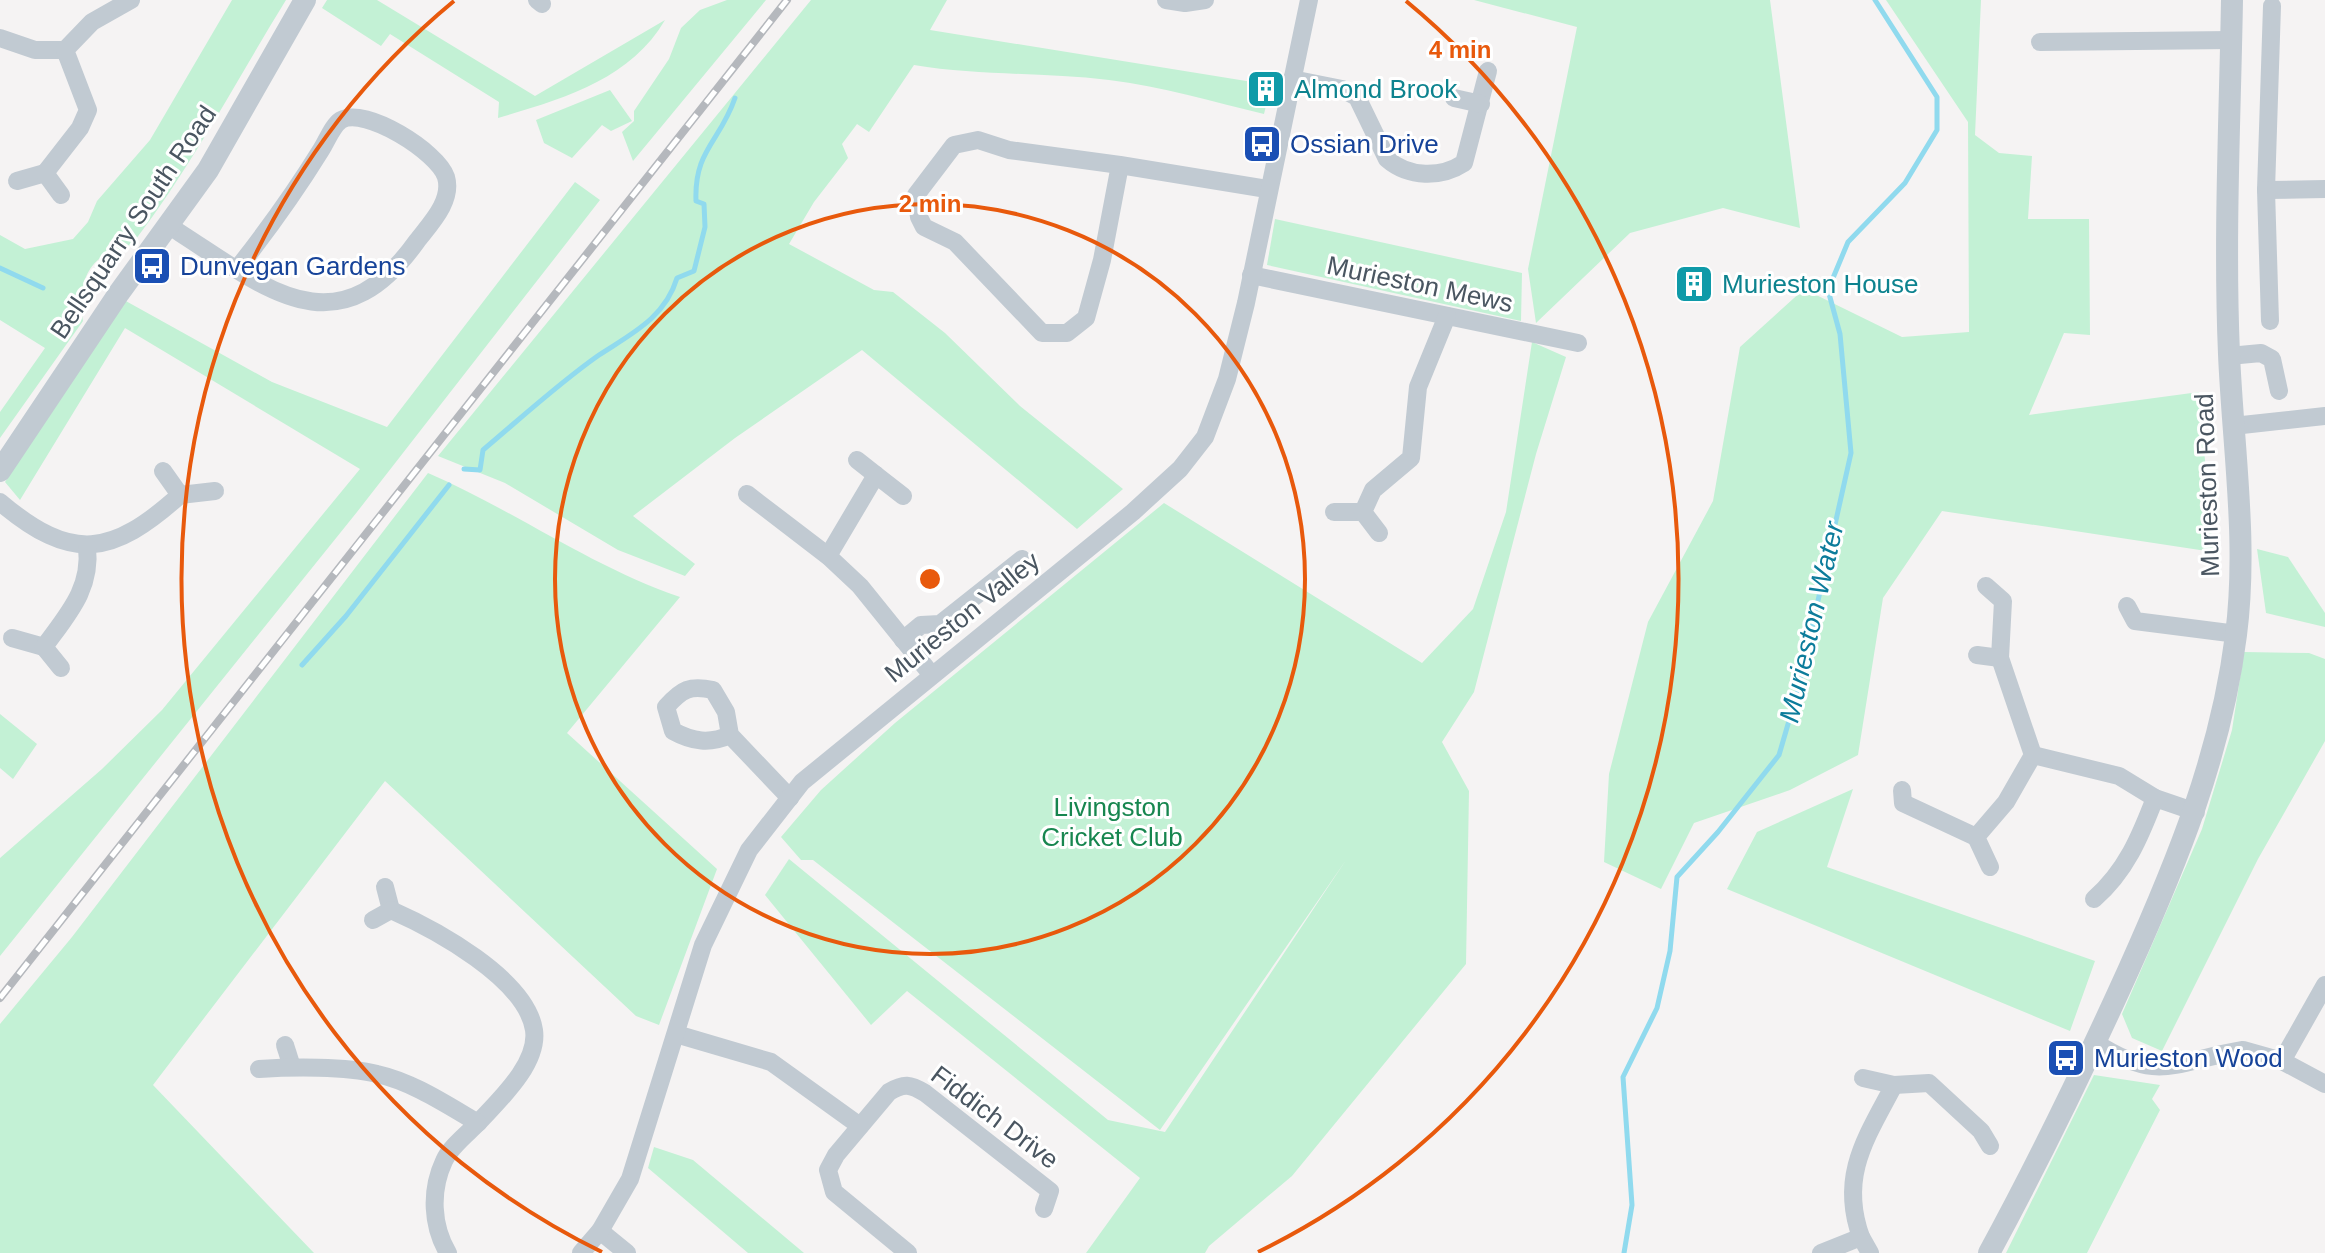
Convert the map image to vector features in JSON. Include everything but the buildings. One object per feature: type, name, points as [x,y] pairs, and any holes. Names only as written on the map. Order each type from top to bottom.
[{"type":"street","points":[[0,38],[35,50],[65,50],[92,22],[131,0]]},
{"type":"street","name":"Bellsquarry South Road","points":[[1,469],[119,293],[208,170],[305,0]]},
{"type":"street","points":[[1166,0],[1185,3],[1205,0]]},
{"type":"street","name":"Murieston Valley","points":[[581,1253],[600,1231],[630,1179],[703,945],[749,850],[802,782],[1133,512],[1180,469],[1205,437],[1227,379],[1309,0]]},
{"type":"street","name":"Murieston Road","points":[[1989,1253],[2096,1043],[2196,812],[2220,727],[2237,634],[2242,537],[2229,356],[2232,0]]},
{"type":"street","points":[[2270,321],[2266,190],[2272,6]]},
{"type":"street","points":[[2052,47],[2232,40]]},
{"type":"street","points":[[17,181],[45,173],[80,128],[88,110],[65,50]]},
{"type":"street","points":[[1292,79],[1342,89],[1357,97],[1387,159],[1394,165],[1428,175],[1447,174],[1464,163],[1488,71]]},
{"type":"street","points":[[1454,98],[1481,104]]},
{"type":"street","points":[[170,226],[237,269],[283,296],[331,303],[357,298],[388,275],[412,249],[447,194],[446,177],[436,161],[375,121],[354,115],[338,121],[300,185],[237,269]]},
{"type":"street","points":[[1120,165],[1113,210],[1086,318],[1067,333],[1042,333],[955,242],[924,227],[919,217],[916,195],[954,145],[978,140],[1009,150],[1120,165],[1267,189]]},
{"type":"street","points":[[45,173],[61,195]]},
{"type":"street","points":[[2266,190],[2325,189]]},
{"type":"street","name":"Murieston Mews","points":[[1251,275],[1578,343]]},
{"type":"street","points":[[1363,512],[1373,490],[1411,458],[1415,444],[1414,404],[1447,316]]},
{"type":"street","points":[[2229,356],[2261,353],[2272,359],[2279,391]]},
{"type":"street","points":[[2233,426],[2325,416]]},
{"type":"street","points":[[857,460],[903,496]]},
{"type":"street","points":[[163,471],[180,495]]},
{"type":"street","points":[[828,556],[876,475]]},
{"type":"street","points":[[0,502],[26,523],[62,541],[87,547],[117,540],[148,524],[180,495],[215,491]]},
{"type":"street","points":[[747,494],[828,556],[860,586],[931,674]]},
{"type":"street","points":[[1334,512],[1363,512]]},
{"type":"street","points":[[1363,512],[1379,533]]},
{"type":"street","points":[[44,647],[84,587],[89,566],[87,547]]},
{"type":"street","points":[[903,640],[921,625],[940,624],[1022,559]]},
{"type":"street","points":[[1976,837],[2006,802],[2033,755],[2000,658],[2008,597],[1986,586]]},
{"type":"street","points":[[2128,620],[2237,634]]},
{"type":"street","points":[[12,638],[44,647],[61,668]]},
{"type":"street","points":[[1977,655],[2000,658]]},
{"type":"street","points":[[730,735],[790,798]]},
{"type":"street","points":[[2033,755],[2119,776],[2155,798],[2196,812]]},
{"type":"street","points":[[2094,899],[2117,891],[2155,798]]},
{"type":"street","points":[[1901,802],[1976,837],[1990,867]]},
{"type":"street","points":[[385,887],[391,910]]},
{"type":"street","points":[[373,920],[391,910]]},
{"type":"street","points":[[391,910],[435,930],[497,974],[524,1008],[534,1030],[532,1046],[518,1080],[445,1159],[437,1183],[435,1217],[438,1236],[448,1253]]},
{"type":"street","points":[[2282,1061],[2325,985]]},
{"type":"street","points":[[676,1034],[771,1062],[860,1126]]},
{"type":"street","points":[[2096,1043],[2125,1062],[2149,1069],[2243,1050],[2282,1061],[2325,1084]]},
{"type":"street","points":[[285,1045],[292,1067]]},
{"type":"street","points":[[259,1069],[292,1067],[377,1074],[433,1096],[478,1123]]},
{"type":"street","points":[[1863,1078],[1894,1085],[1929,1083],[1988,1134]]},
{"type":"street","name":"Fiddich Drive","points":[[908,1253],[834,1192],[828,1170],[860,1126],[889,1092],[900,1085],[911,1085],[1050,1191],[1044,1209]]},
{"type":"street","points":[[1821,1253],[1866,1245],[1852,1212],[1851,1185],[1862,1147],[1894,1085]]},
{"type":"street","points":[[600,1231],[627,1253]]},
{"type":"green space","points":[[232,0],[286,0],[157,211],[132,244],[99,259],[88,272],[81,305],[83,321],[0,438],[0,412],[45,348],[0,320],[0,235],[25,249],[73,239],[88,222],[97,201],[150,140]]},
{"type":"green space","points":[[327,0],[377,0],[535,96],[665,20],[650,41],[614,72],[570,94],[498,118],[499,102],[390,34],[381,46],[322,8]]},
{"type":"green space","points":[[727,0],[766,0],[633,161],[622,132],[634,121],[634,111],[669,59],[681,28],[700,10]]},
{"type":"green space","points":[[811,0],[947,0],[930,30],[1271,85],[1264,114],[1128,83],[914,65],[869,132],[857,124],[842,144],[848,158],[814,202],[789,244],[874,290],[893,292],[945,333],[1020,406],[1123,489],[1077,529],[862,350],[735,438],[633,516],[695,564],[685,576],[618,550],[505,483],[438,456]]},
{"type":"green space","points":[[1474,0],[1770,0],[1800,228],[1723,208],[1630,233],[1536,323],[1528,269],[1577,27]]},
{"type":"green space","points":[[1886,0],[1981,0],[1975,135],[1999,153],[2032,156],[2028,219],[2089,219],[2090,335],[2064,333],[2029,415],[2199,392],[2213,552],[1942,511],[1883,598],[1858,755],[1790,790],[1694,823],[1661,889],[1604,862],[1609,774],[1648,622],[1713,501],[1740,347],[1804,289],[1902,337],[1969,332],[1968,122]]},
{"type":"green space","points":[[610,90],[632,121],[611,131],[602,125],[572,158],[544,143],[536,120]]},
{"type":"green space","points":[[575,182],[600,200],[357,512],[0,956],[0,858],[102,769],[162,710],[360,469],[125,328],[20,500],[5,482],[124,300],[272,382],[387,427]]},
{"type":"green space","points":[[1275,219],[1522,273],[1521,321],[1267,265]]},
{"type":"green space","name":"Livingston Cricket Club","points":[[1532,342],[1566,357],[1536,454],[1474,692],[1442,742],[1469,791],[1466,964],[1292,1176],[1209,1246],[1205,1253],[1086,1253],[1140,1178],[907,991],[871,1025],[765,895],[789,859],[1108,1120],[1165,1132],[1346,860],[1160,1130],[813,860],[801,860],[781,837],[821,790],[895,723],[1164,503],[1422,663],[1473,609],[1506,512]]},
{"type":"green space","points":[[428,473],[615,570],[680,597],[567,733],[717,869],[659,1025],[636,1016],[385,781],[153,1085],[314,1253],[0,1253],[0,1024],[72,937]]},
{"type":"green space","points":[[2257,549],[2288,557],[2325,613],[2325,627],[2266,613]]},
{"type":"green space","points":[[2244,652],[2309,653],[2325,659],[2325,741],[2258,859],[2162,1051],[2132,1038],[2122,1014],[2202,829],[2232,730]]},
{"type":"green space","points":[[0,714],[37,744],[13,779],[0,768]]},
{"type":"green space","points":[[1853,789],[1827,867],[2095,961],[2070,1031],[1727,889],[1757,832]]},
{"type":"green space","points":[[2094,1075],[2160,1085],[2152,1099],[2160,1110],[2087,1253],[2006,1253]]},
{"type":"green space","points":[[654,1147],[693,1160],[804,1253],[748,1253],[648,1168]]},
{"type":"waterway","name":"Murieston Water","points":[[1624,1253],[1632,1205],[1623,1077],[1657,1008],[1670,951],[1677,877],[1718,832],[1779,755],[1798,690],[1851,453],[1840,334],[1828,290],[1848,242],[1905,183],[1937,130],[1937,97],[1875,0]]},
{"type":"waterway","points":[[464,469],[480,470],[483,450],[569,377],[646,324],[664,304],[677,278],[694,271],[705,227],[704,204],[696,201],[699,170],[735,98]]},
{"type":"waterway","points":[[0,268],[43,288]]},
{"type":"waterway","points":[[302,665],[346,616],[449,485]]},
{"type":"railway","points":[[0,998],[787,0]]},
{"type":"place","name":"Almond Brook","points":[[1266,89]]},
{"type":"place","name":"Ossian Drive","points":[[1262,144]]},
{"type":"place","name":"Dunvegan Gardens","points":[[152,266]]},
{"type":"place","name":"Murieston House","points":[[1694,284]]},
{"type":"place","name":"Murieston Wood","points":[[2066,1058]]}]
